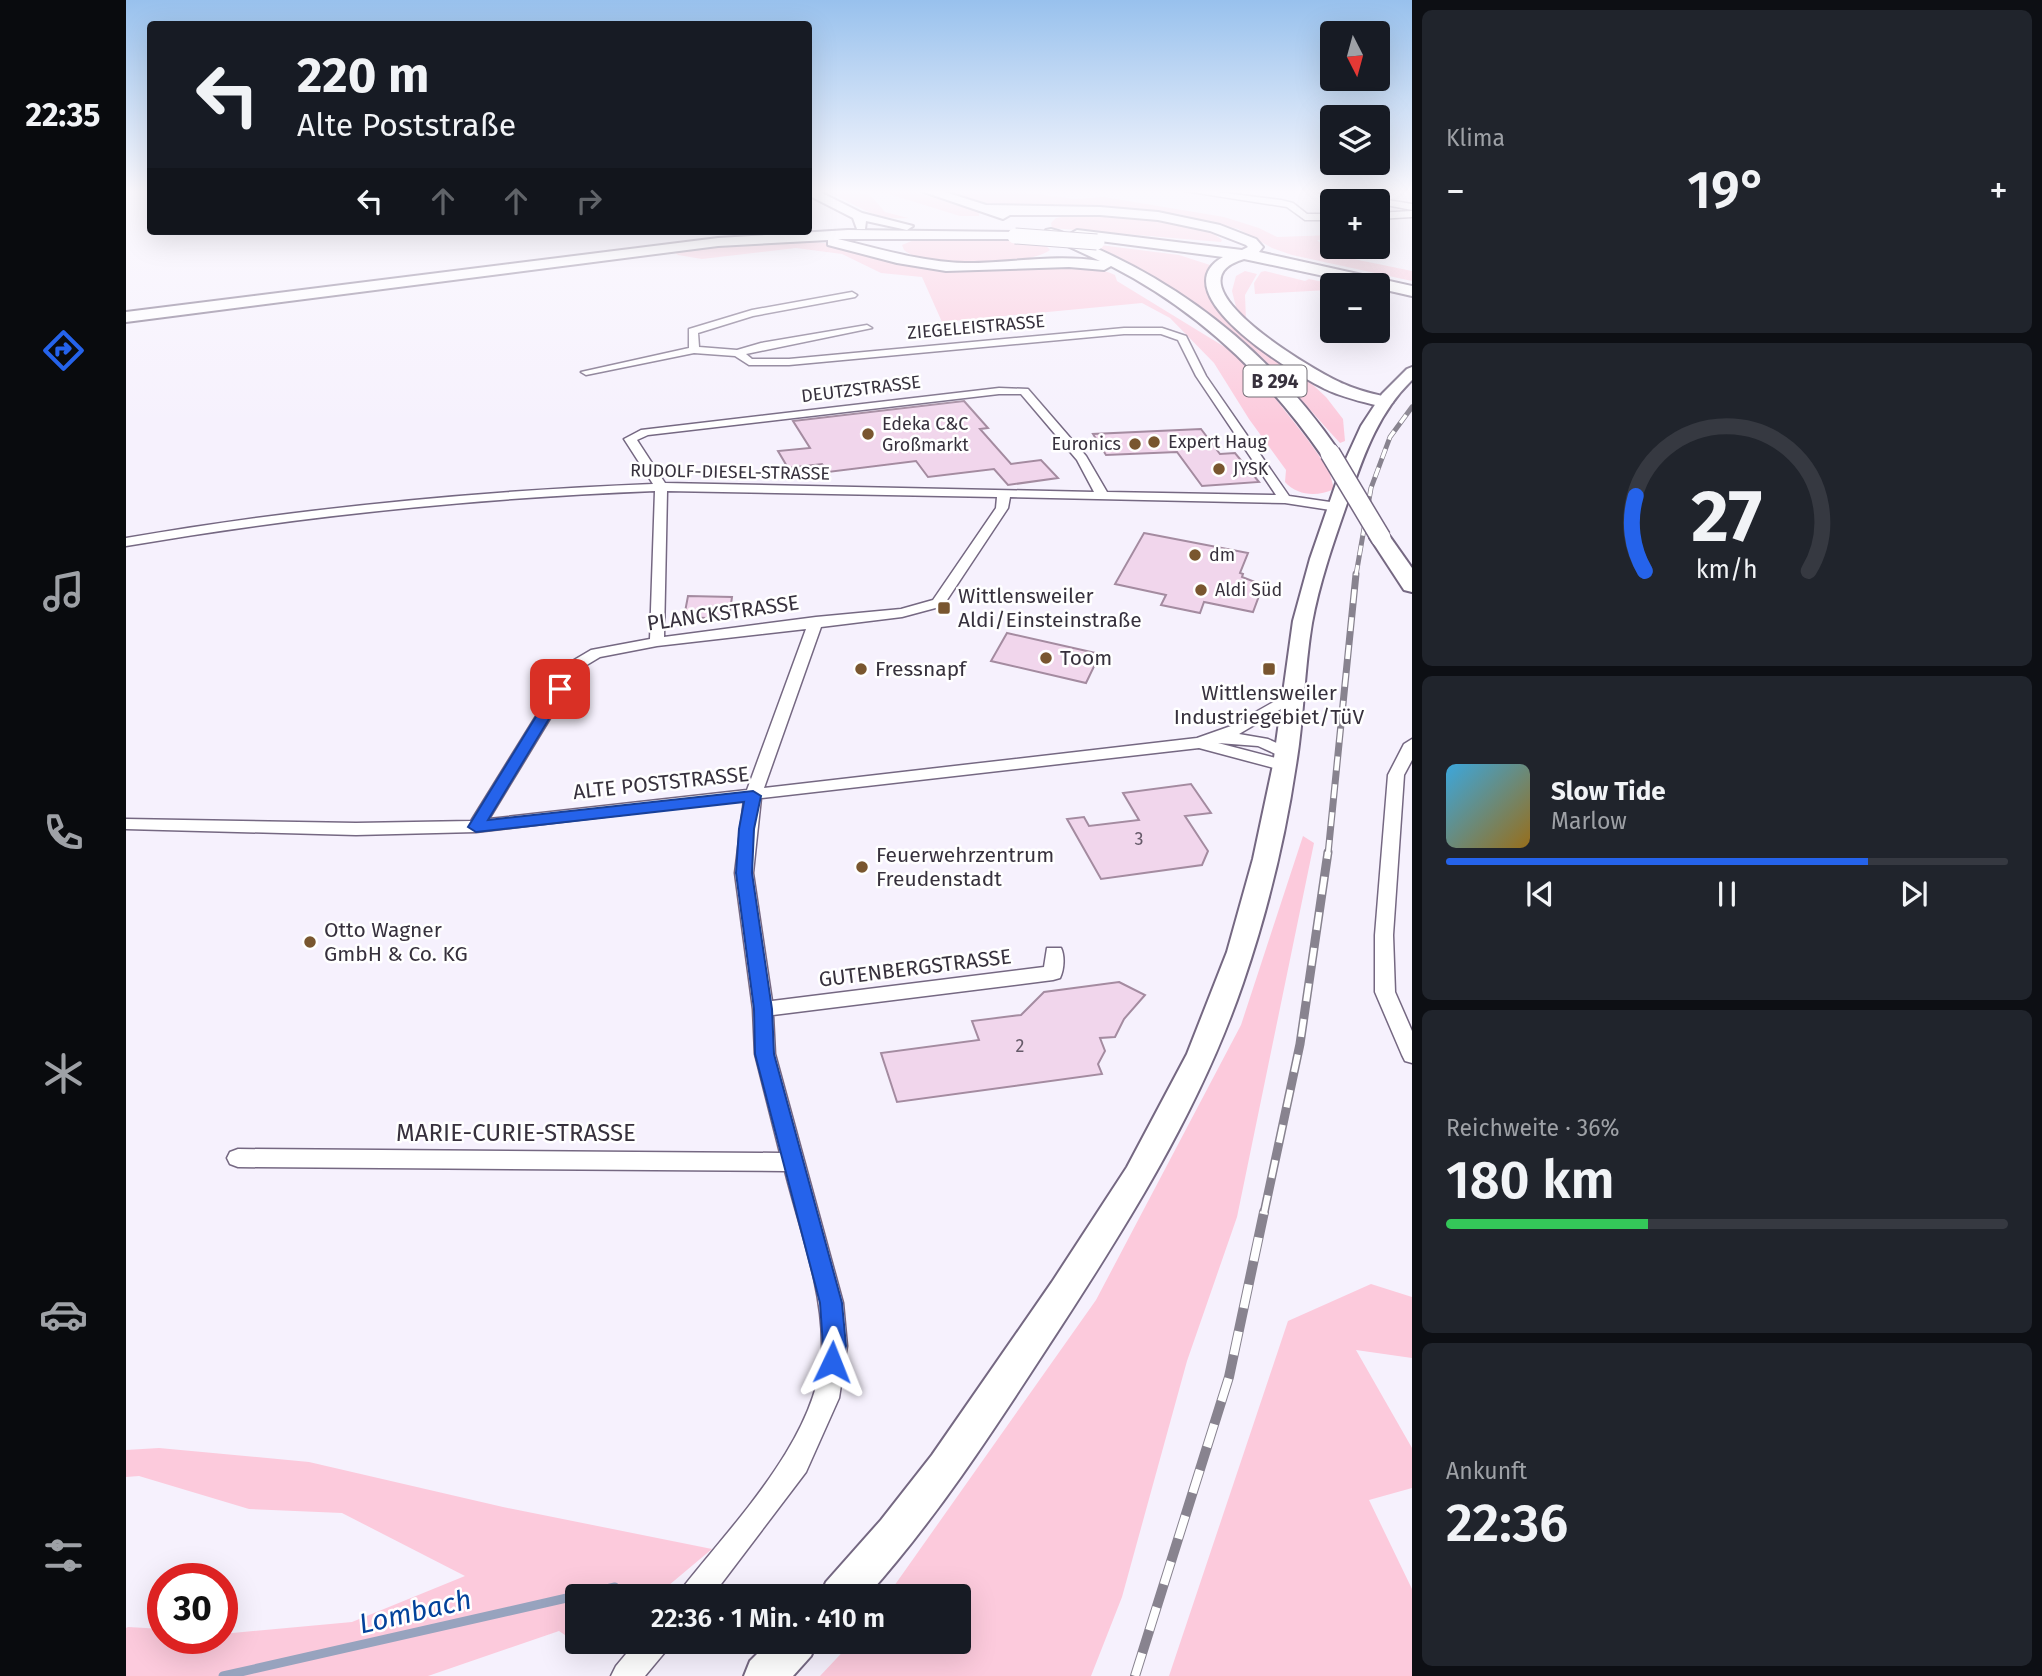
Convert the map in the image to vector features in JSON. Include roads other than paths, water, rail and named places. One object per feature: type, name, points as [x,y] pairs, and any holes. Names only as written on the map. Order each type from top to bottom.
[{"type":"main road","points":[[126,317],[491,269]]},
{"type":"main road","name":"B 294","points":[[1115,269],[1170,296]]},
{"type":"main road","name":"B 294","points":[[1126,269],[1170,296],[1246,353],[1297,405],[1412,585]]},
{"type":"main road","points":[[1230,269],[1225,305],[1244,329],[1322,379],[1346,391],[1386,398]]},
{"type":"main road","points":[[1283,269],[1320,277]]},
{"type":"main road","points":[[1319,269],[1410,291]]},
{"type":"main road","points":[[1390,290],[1410,291]]},
{"type":"street","points":[[694,350],[693,331],[726,318],[852,295]]},
{"type":"street","points":[[738,353],[761,346],[867,328]]},
{"type":"street","name":"ZIEGELEISTRASSE","points":[[586,372],[694,350],[738,353],[749,362],[789,362],[1124,331],[1174,334],[1186,342],[1201,376],[1285,499]]},
{"type":"street","points":[[851,1584],[874,1560],[973,1429],[1110,1223],[1178,1103],[1218,1014],[1241,948],[1268,850],[1286,759],[1307,603],[1337,507],[1361,440],[1386,398],[1412,372]]},
{"type":"street","name":"DEUTZSTRASSE","points":[[661,487],[630,439],[645,432],[999,391],[1024,391],[1082,459],[1103,496]]},
{"type":"street","points":[[657,642],[661,487]]},
{"type":"street","name":"RUDOLF-DIESEL-STRASSE","points":[[126,542],[285,517],[410,503],[568,490],[661,487],[1285,499],[1337,507]]},
{"type":"street","name":"PLANCKSTRASSE","points":[[476,827],[574,666],[596,653],[657,642],[816,621],[902,613],[938,603],[1002,508],[1004,494]]},
{"type":"street","points":[[703,1584],[797,1463],[826,1398],[835,1346],[831,1303],[765,1054],[763,1009],[744,873],[747,829],[753,796],[816,621]]},
{"type":"street","name":"ALTE POSTSTRASSE","points":[[126,824],[356,829],[476,827],[1198,743],[1222,737],[1253,723],[1293,696]]},
{"type":"street","name":"ALTE POSTSTRASSE","points":[[1222,737],[1262,742],[1286,759]]},
{"type":"street","name":"ALTE POSTSTRASSE","points":[[1198,743],[1286,759]]},
{"type":"street","points":[[1412,744],[1396,775],[1384,935],[1385,992],[1412,1055]]},
{"type":"street","name":"GUTENBERGSTRASSE","points":[[763,1009],[1053,974],[1054,953]]},
{"type":"street","name":"MARIE-CURIE-STRASSE","points":[[238,1158],[792,1161]]},
{"type":"street","points":[[626,1676],[645,1654]]},
{"type":"street","points":[[765,1676],[786,1654]]},
{"type":"waterway","name":"Lombach","points":[[223,1676],[565,1598]]},
{"type":"railway","points":[[1356,575],[1371,488],[1390,437],[1412,407]]},
{"type":"railway","points":[[1328,854],[1356,574]]},
{"type":"railway","points":[[1264,1213],[1300,1044],[1328,852]]},
{"type":"railway","points":[[1135,1676],[1229,1377],[1264,1212]]},
{"type":"place","name":"Edeka C&C Großmarkt","points":[[868,434]]},
{"type":"place","name":"Expert Haug","points":[[1154,442]]},
{"type":"place","name":"Euronics","points":[[1135,444]]},
{"type":"place","name":"JYSK","points":[[1219,469]]},
{"type":"place","name":"dm","points":[[1195,555]]},
{"type":"place","name":"Aldi Süd","points":[[1201,590]]},
{"type":"place","name":"Wittlensweiler Aldi/Einsteinstraße","points":[[944,608]]},
{"type":"place","name":"Toom","points":[[1046,658]]},
{"type":"place","name":"Fressnapf","points":[[861,669]]},
{"type":"place","name":"Wittlensweiler Industriegebiet/TüV","points":[[1269,669]]},
{"type":"place","name":"Feuerwehrzentrum Freudenstadt","points":[[862,867]]},
{"type":"place","name":"Otto Wagner GmbH & Co. KG","points":[[310,942]]}]
